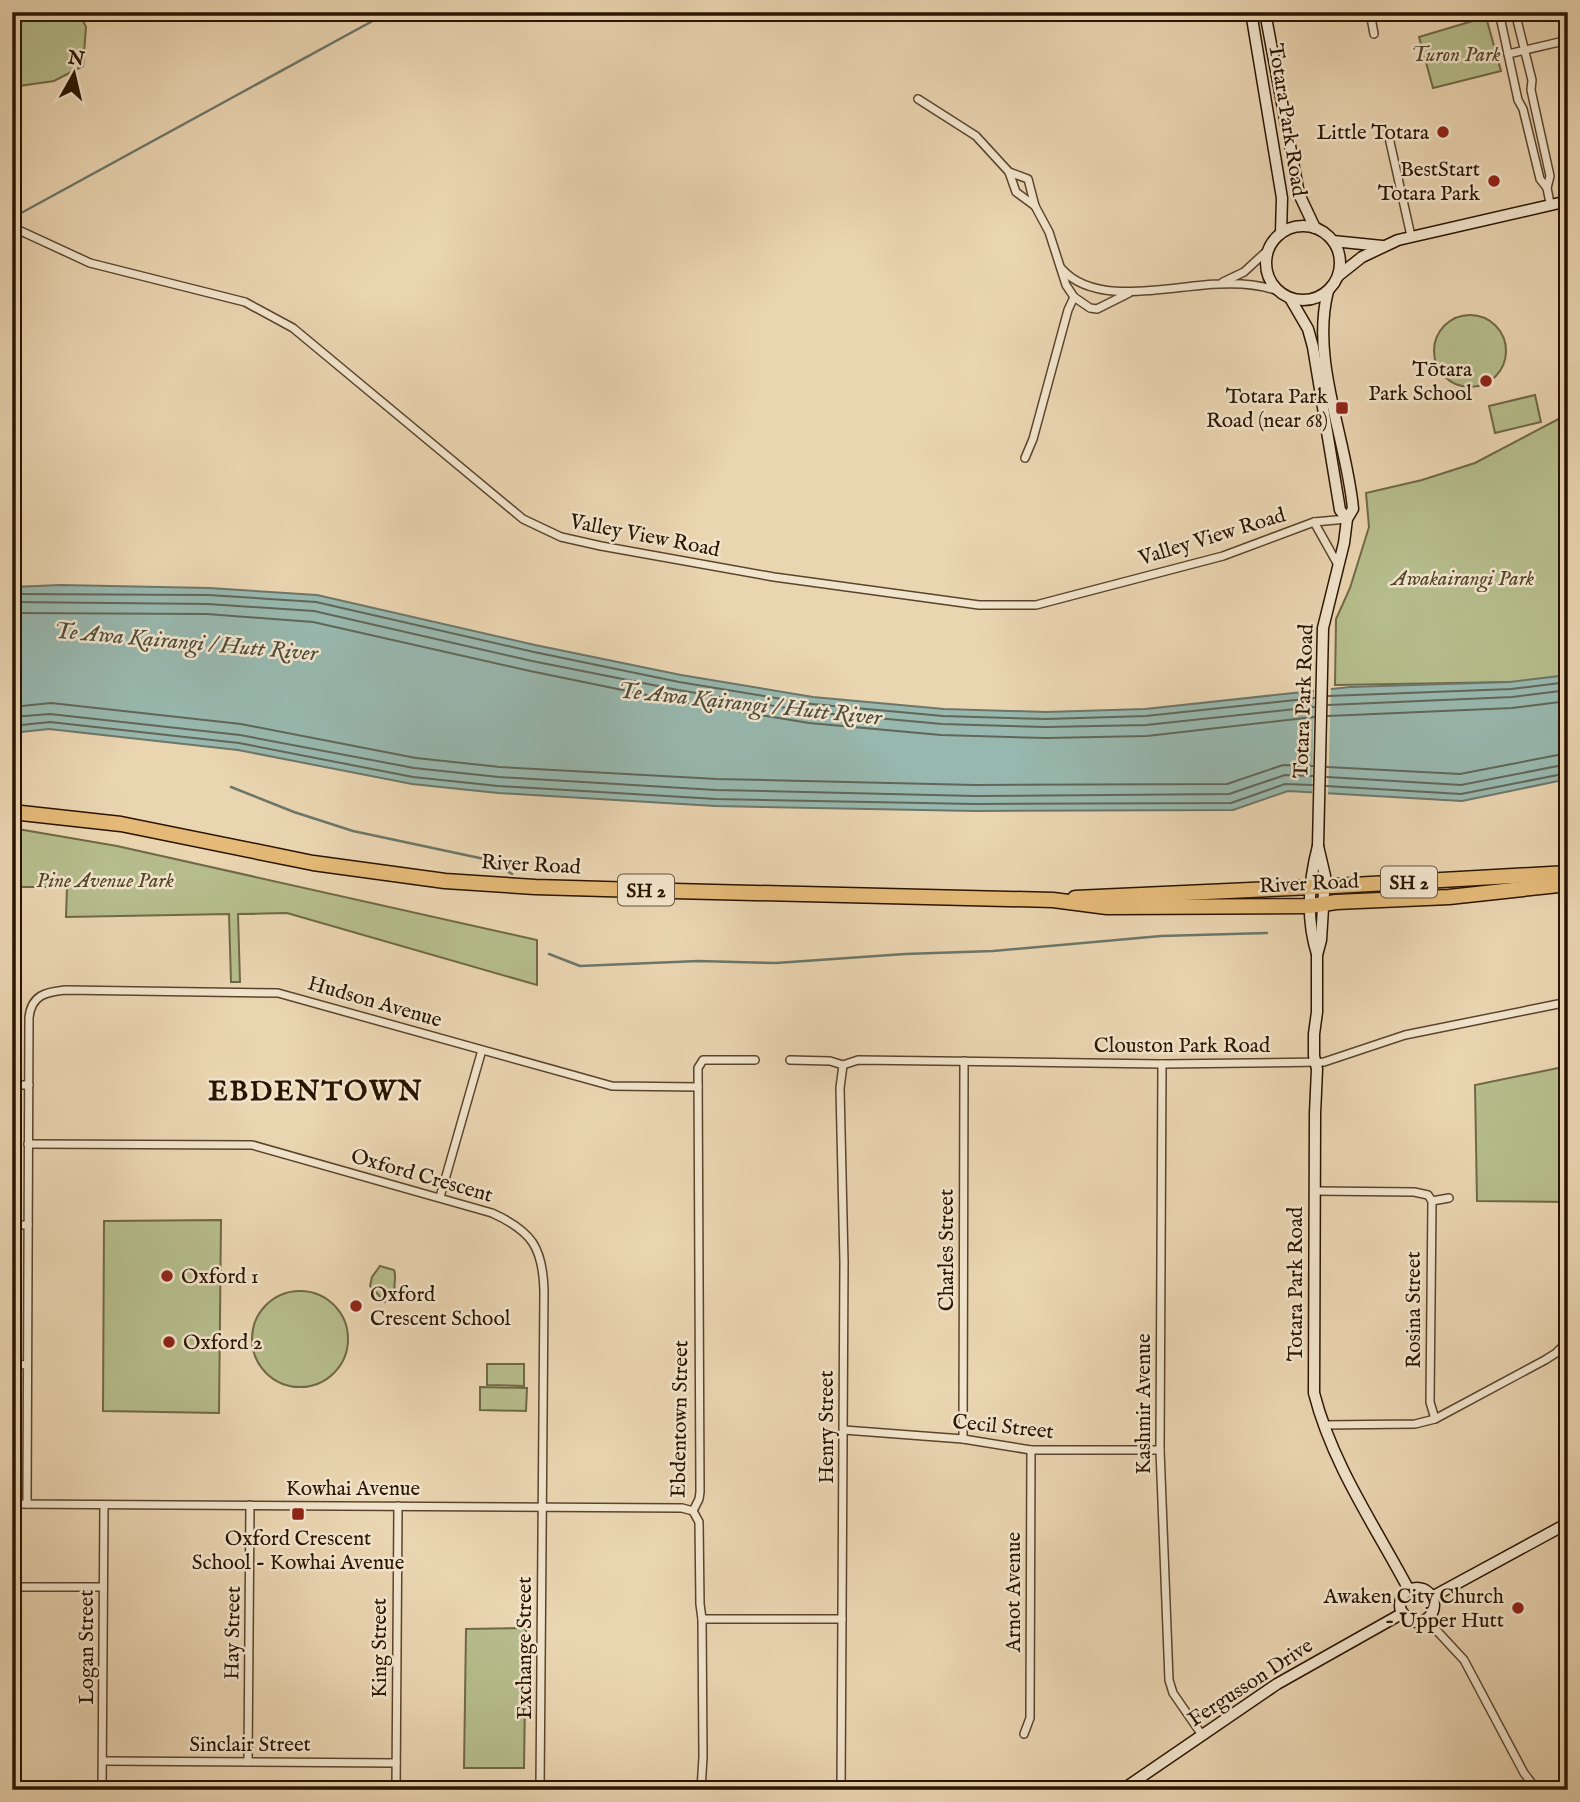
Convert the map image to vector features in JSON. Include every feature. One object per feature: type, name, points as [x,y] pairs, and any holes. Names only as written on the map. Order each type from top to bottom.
[{"type":"highway","name":"River Road","points":[[12,812],[121,824],[313,863],[445,881],[535,887],[1053,900],[1107,907],[1318,905],[1397,901],[1568,884]]},
{"type":"highway","name":"River Road","points":[[1053,900],[1103,895],[1318,887],[1568,873]]},
{"type":"street","name":"Totara Park Road","points":[[1251,12],[1282,198],[1281,233]]},
{"type":"street","name":"Totara Park Road","points":[[1265,12],[1299,194],[1315,228]]},
{"type":"street","points":[[1370,12],[1374,34]]},
{"type":"street","points":[[1500,12],[1540,179],[1547,188]]},
{"type":"street","points":[[1516,12],[1550,176],[1547,188],[1550,203]]},
{"type":"street","points":[[1508,54],[1568,40]]},
{"type":"street","points":[[918,99],[976,136],[1009,172],[1016,192],[1035,206]]},
{"type":"street","points":[[1388,132],[1412,236]]},
{"type":"street","points":[[1009,172],[1028,179],[1035,206],[1049,232],[1066,285],[1074,297],[1090,308],[1097,309],[1129,293]]},
{"type":"street","points":[[1062,269],[1077,283],[1129,293],[1219,284],[1253,284],[1278,291],[1290,298],[1310,300],[1328,291],[1338,276],[1362,257],[1382,246],[1412,236],[1568,201]]},
{"type":"street","name":"Valley View Road","points":[[13,227],[90,263],[245,302],[272,315],[293,328],[523,519],[561,537],[774,577],[979,606],[1036,605],[1223,556],[1314,522],[1347,519]]},
{"type":"street","points":[[1219,284],[1244,272],[1269,249],[1281,233],[1297,227],[1315,228],[1333,241],[1382,246]]},
{"type":"street","points":[[1333,241],[1340,258],[1338,276]]},
{"type":"street","points":[[1269,249],[1267,272],[1278,291]]},
{"type":"street","name":"Totara Park Road","points":[[1328,291],[1324,306],[1322,343],[1353,509],[1347,519],[1344,543],[1323,628],[1318,846],[1325,876],[1318,887],[1312,940],[1317,955],[1314,1393],[1322,1425],[1333,1450],[1409,1591]]},
{"type":"street","points":[[1025,458],[1074,297]]},
{"type":"street","name":"Totara Park Road","points":[[1290,298],[1308,329],[1313,347],[1340,510],[1347,519]]},
{"type":"street","points":[[1314,522],[1337,563]]},
{"type":"street","name":"Hudson Avenue","points":[[29,1085],[31,1005],[47,992],[65,990],[278,993],[612,1086],[698,1087]]},
{"type":"street","name":"Clouston Park Road","points":[[790,1060],[830,1061],[843,1065],[858,1060],[1162,1064],[1324,1062],[1405,1035],[1568,1002]]},
{"type":"street","points":[[440,1197],[482,1049]]},
{"type":"street","points":[[698,1087],[698,1068],[703,1060],[755,1060]]},
{"type":"street","name":"Charles Street","points":[[963,1439],[964,1061]]},
{"type":"street","name":"Kashmir Avenue","points":[[1162,1064],[1160,1450],[1169,1680],[1173,1693],[1202,1735]]},
{"type":"street","name":"Henry Street","points":[[841,1790],[844,1192],[840,1088],[843,1065]]},
{"type":"street","points":[[12,1085],[29,1085],[27,1504]]},
{"type":"street","name":"Ebdentown Street","points":[[698,1087],[700,1492],[693,1511],[699,1522],[702,1619],[701,1790]]},
{"type":"street","name":"Oxford Crescent","points":[[28,1144],[252,1145],[440,1197],[509,1221],[531,1240],[542,1263],[542,1507]]},
{"type":"street","points":[[1315,1191],[1414,1192],[1428,1195],[1432,1201],[1449,1198]]},
{"type":"street","name":"Rosina Street","points":[[1432,1201],[1430,1402],[1435,1419]]},
{"type":"street","points":[[12,1225],[28,1225]]},
{"type":"street","points":[[1322,1425],[1415,1424],[1435,1419],[1545,1360],[1568,1341]]},
{"type":"street","points":[[12,1364],[27,1365]]},
{"type":"street","name":"Cecil Street","points":[[844,1430],[963,1439],[1031,1450],[1160,1450]]},
{"type":"street","name":"Arnot Avenue","points":[[1024,1734],[1030,1718],[1031,1450]]},
{"type":"street","name":"Kowhai Avenue","points":[[12,1504],[682,1508],[693,1511]]},
{"type":"street","name":"Logan Street","points":[[102,1790],[104,1505]]},
{"type":"street","name":"Hay Street","points":[[248,1762],[250,1505]]},
{"type":"street","name":"King Street","points":[[396,1790],[398,1506]]},
{"type":"street","name":"Exchange Street","points":[[540,1790],[542,1507]]},
{"type":"street","points":[[1432,1597],[1568,1523]]},
{"type":"street","points":[[12,1587],[103,1587]]},
{"type":"street","points":[[1419,1588],[1432,1597],[1434,1609],[1426,1619],[1411,1620],[1403,1613],[1401,1601],[1409,1591],[1419,1588]]},
{"type":"street","name":"Fergusson Drive","points":[[1122,1790],[1277,1684],[1403,1613]]},
{"type":"street","points":[[702,1619],[842,1619]]},
{"type":"street","points":[[1426,1619],[1464,1660],[1524,1773],[1537,1790]]},
{"type":"street","name":"Sinclair Street","points":[[103,1760],[396,1763]]},
{"type":"green space","points":[[12,12],[79,12],[86,27],[83,66],[54,81],[12,87]]},
{"type":"green space","name":"Turon Park","points":[[1486,17],[1501,71],[1433,88],[1419,37]]},
{"type":"green space","points":[[1470,315],[1490,321],[1500,331],[1506,351],[1500,371],[1490,381],[1470,387],[1450,381],[1440,371],[1434,351],[1440,331],[1450,321]]},
{"type":"green space","points":[[1535,395],[1541,422],[1495,433],[1489,406]]},
{"type":"green space","name":"Awakairangi Park","points":[[1568,414],[1568,681],[1335,685],[1336,619],[1350,588],[1369,527],[1366,493],[1422,480],[1475,463]]},
{"type":"green space","name":"Pine Avenue Park","points":[[12,828],[117,846],[537,940],[537,985],[287,913],[238,914],[240,982],[231,982],[229,914],[66,917],[67,887],[13,887],[12,897]]},
{"type":"green space","points":[[1568,1066],[1568,1202],[1477,1201],[1475,1085]]},
{"type":"green space","points":[[221,1220],[219,1413],[103,1411],[104,1221]]},
{"type":"green space","points":[[380,1266],[394,1270],[395,1273],[395,1291],[390,1300],[385,1302],[370,1286],[372,1277]]},
{"type":"green space","points":[[300,1291],[318,1294],[334,1305],[345,1321],[348,1339],[345,1357],[334,1373],[318,1384],[300,1387],[282,1384],[266,1373],[255,1357],[252,1339],[255,1321],[266,1305],[282,1294]]},
{"type":"green space","points":[[487,1364],[524,1364],[524,1386],[487,1385]]},
{"type":"green space","points":[[480,1387],[527,1388],[526,1411],[480,1410]]},
{"type":"green space","points":[[526,1628],[524,1768],[464,1768],[466,1629]]},
{"type":"water","name":"Te Awa Kairangi / Hutt River","points":[[61,585],[209,588],[317,595],[681,675],[813,697],[944,709],[1046,712],[1145,709],[1350,687],[1510,682],[1568,675],[1568,779],[1462,801],[1288,791],[1233,810],[975,811],[715,806],[498,793],[412,784],[238,750],[49,729],[12,733],[12,587]]},
{"type":"pier","points":[[1331,686],[1328,796],[1312,795],[1314,687]]},
{"type":"waterway","points":[[12,218],[389,12]]},
{"type":"waterway","points":[[231,787],[294,812],[353,831],[489,860],[512,874]]},
{"type":"waterway","points":[[549,954],[580,966],[698,961],[776,963],[993,951],[1161,936],[1267,933]]},
{"type":"place","name":"Little Totara","points":[[1443,132]]},
{"type":"place","name":"BestStart Totara Park","points":[[1494,181]]},
{"type":"place","name":"Tōtara Park School","points":[[1486,381]]},
{"type":"place","name":"Totara Park Road (near 68)","points":[[1342,408]]},
{"type":"place","name":"Oxford 1","points":[[167,1276]]},
{"type":"place","name":"Oxford Crescent School","points":[[356,1306]]},
{"type":"place","name":"Oxford 2","points":[[169,1342]]},
{"type":"place","name":"Oxford Crescent School - Kowhai Avenue","points":[[298,1514]]},
{"type":"place","name":"Awaken City Church - Upper Hutt","points":[[1518,1608]]},
{"type":"district","name":"EBDENTOWN","points":[[316,1090]]}]
